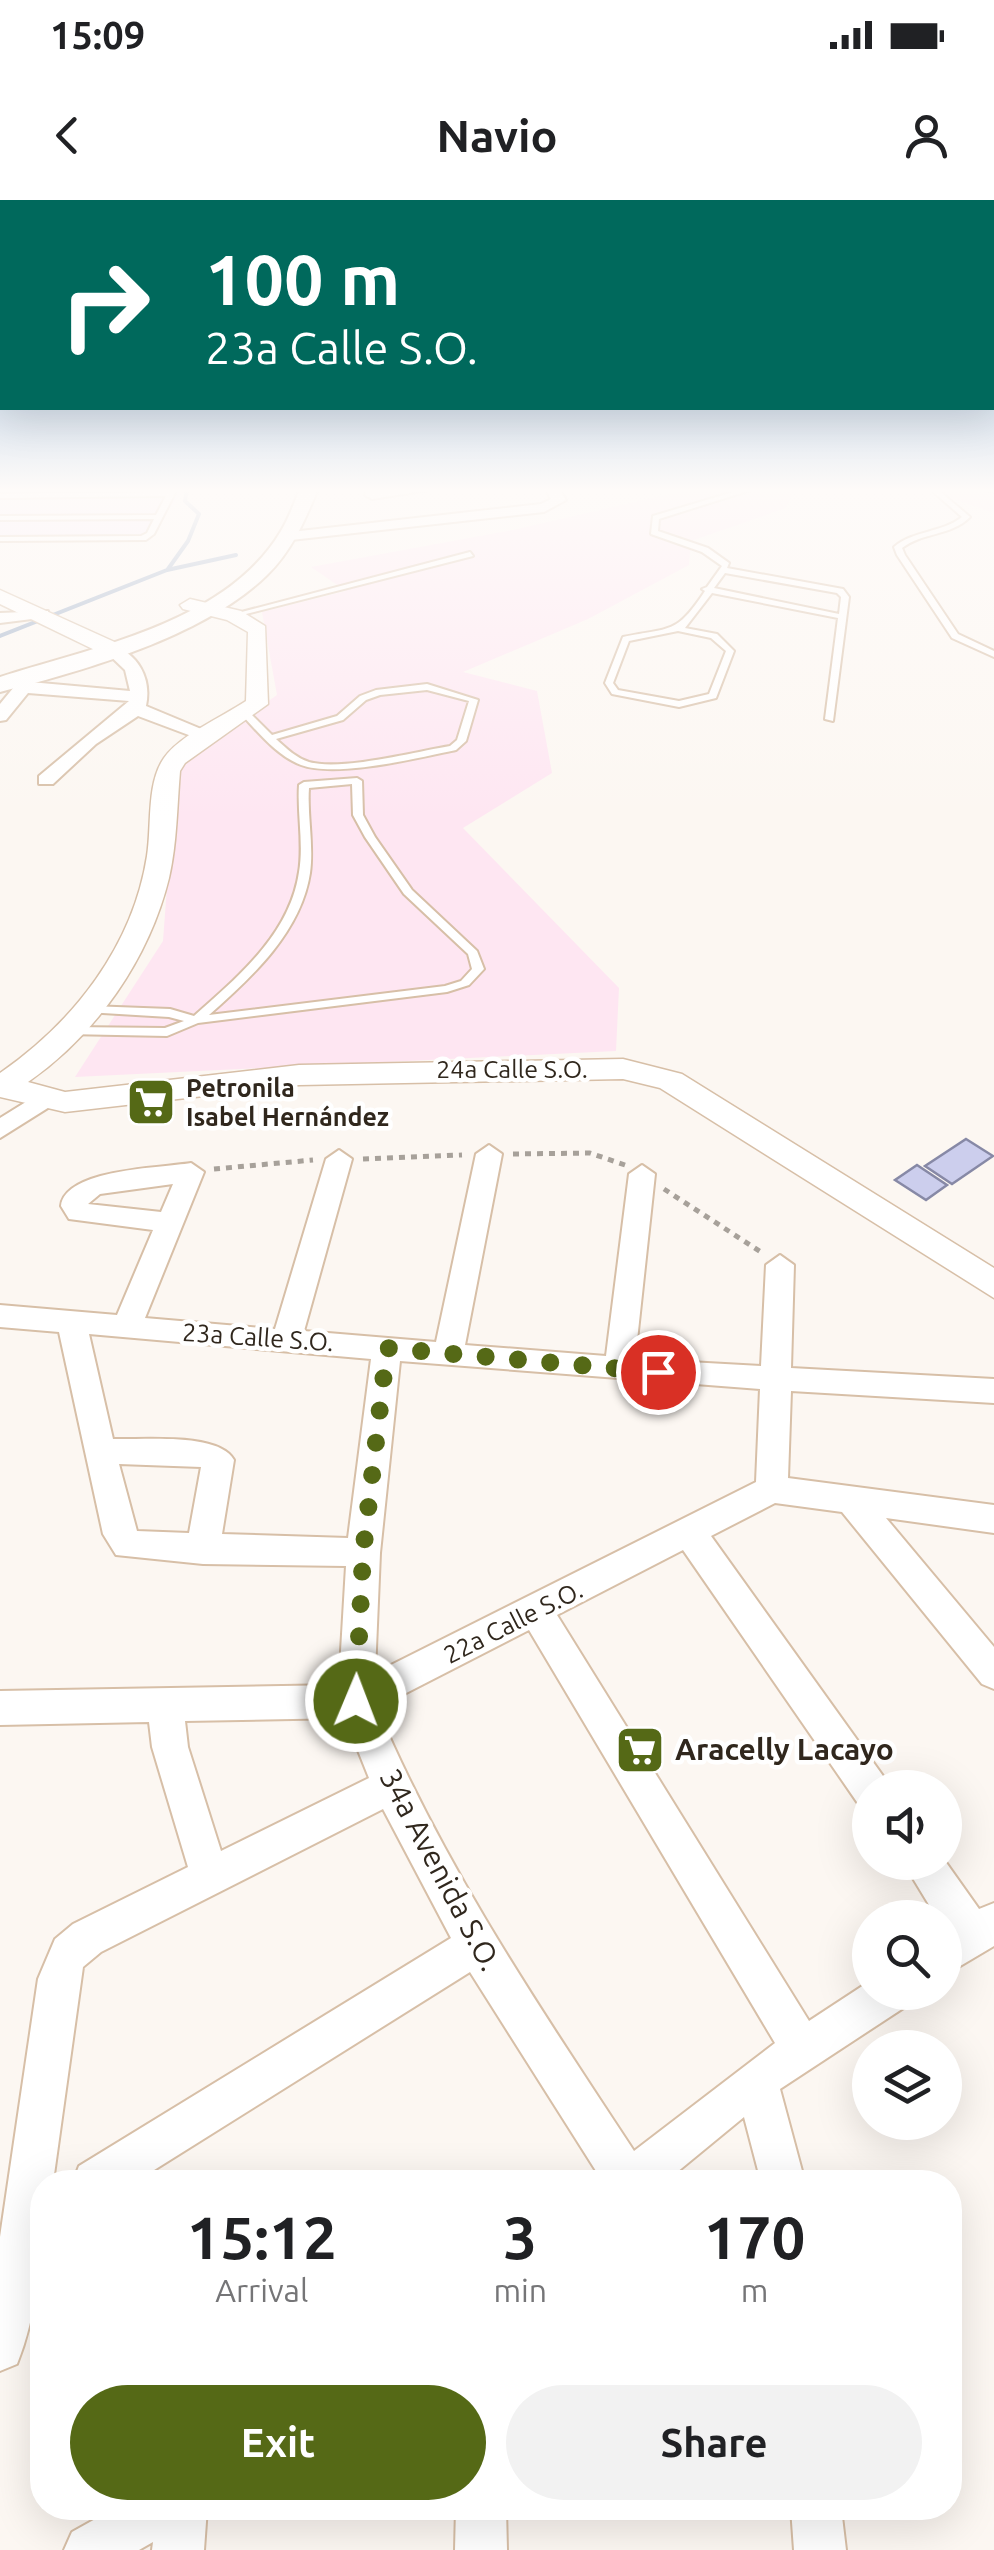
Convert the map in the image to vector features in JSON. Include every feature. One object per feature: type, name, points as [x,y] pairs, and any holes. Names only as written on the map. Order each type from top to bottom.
[{"type":"main road","points":[[162,631],[208,599]]},
{"type":"main road","points":[[11,681],[198,607]]},
{"type":"main road","points":[[106,645],[234,615]]},
{"type":"street","points":[[6,599],[106,645],[135,666],[142,680],[138,703],[89,740],[46,780]]},
{"type":"street","points":[[42,1100],[2,1085],[80,1020],[132,946],[157,872],[168,771],[176,758],[246,714],[260,693],[258,630],[234,615],[198,607]]},
{"type":"street","points":[[0,618],[48,617]]},
{"type":"street","points":[[0,716],[11,681],[138,703],[209,736]]},
{"type":"street","name":"24a Calle S.O.","points":[[42,1100],[95,1100],[299,1075],[624,1069],[671,1081],[687,1090],[782,1146],[994,1285]]},
{"type":"street","points":[[0,1130],[42,1100]]},
{"type":"street","points":[[449,1353],[489,1154]]},
{"type":"street","points":[[286,1338],[339,1159]]},
{"type":"street","points":[[619,1368],[642,1174]]},
{"type":"street","points":[[126,1328],[170,1222]]},
{"type":"street","points":[[780,1265],[772,1489],[854,1503],[994,1518]]},
{"type":"street","name":"23a Calle S.O.","points":[[0,1316],[776,1380],[994,1391]]},
{"type":"street","points":[[72,1324],[120,1534],[128,1545],[363,1553]]},
{"type":"street","name":"34a Avenida S.O.","points":[[387,1348],[363,1553],[356,1701],[391,1786],[476,1945],[621,2170]]},
{"type":"street","points":[[100,1451],[212,1455],[218,1460],[203,1550]]},
{"type":"street","name":"22a Calle S.O.","points":[[0,1708],[356,1701],[772,1489]]},
{"type":"street","points":[[854,1503],[994,1673]]},
{"type":"street","points":[[688,1530],[857,1770]]},
{"type":"street","points":[[536,1612],[803,2050]]},
{"type":"street","points":[[166,1707],[170,1747],[210,1877]]},
{"type":"street","points":[[39,2170],[58,1978],[69,1953],[88,1938],[391,1786]]},
{"type":"street","points":[[934,1880],[971,1938]]},
{"type":"street","points":[[114,2170],[476,1945]]},
{"type":"street","points":[[644,2170],[756,2080],[863,2010]]},
{"type":"street","points":[[756,2080],[779,2170]]},
{"type":"street","points":[[0,2348],[30,2235]]},
{"type":"street","points":[[90,2550],[142,2520]]},
{"type":"street","points":[[178,2550],[181,2520]]},
{"type":"street","points":[[481,2520],[481,2550]]},
{"type":"street","points":[[817,2520],[820,2550]]},
{"type":"lane","points":[[234,615],[297,599]]},
{"type":"lane","points":[[678,629],[714,636],[730,650],[713,696],[697,702],[658,703],[615,692],[609,683],[626,639],[678,629],[691,619],[702,599]]},
{"type":"lane","points":[[750,599],[844,617]]},
{"type":"lane","points":[[830,718],[845,599]]},
{"type":"lane","points":[[932,599],[956,636],[994,654]]},
{"type":"lane","points":[[956,636],[994,642]]},
{"type":"lane","points":[[246,714],[271,738],[304,764],[321,766],[453,748],[461,741],[474,700],[427,687],[379,692],[363,698],[340,718],[271,738]]},
{"type":"lane","points":[[80,1020],[167,1032],[196,1020],[447,989],[472,978],[478,969],[473,953],[408,892],[361,823],[357,782],[304,785],[306,847],[296,897],[265,953],[196,1020]]},
{"type":"lane","points":[[80,1020],[170,1013],[196,1020]]},
{"type":"shaded area","points":[[315,599],[626,599],[463,672],[537,691],[552,773],[463,828],[619,988],[616,1051],[75,1077],[163,941],[176,765],[277,695],[262,612]]},
{"type":"building","points":[[966,1139],[993,1156],[952,1184],[925,1166]]},
{"type":"building","points":[[917,1165],[947,1185],[926,1200],[895,1180]]},
{"type":"waterway","points":[[0,636],[94,599]]},
{"type":"place","name":"Petronila Isabel Hernández","points":[[151,1102]]},
{"type":"place","name":"Aracelly Lacayo","points":[[640,1750]]},
{"type":"route","points":[[356,1701],[363,1553],[387,1348],[658,1372]]}]
